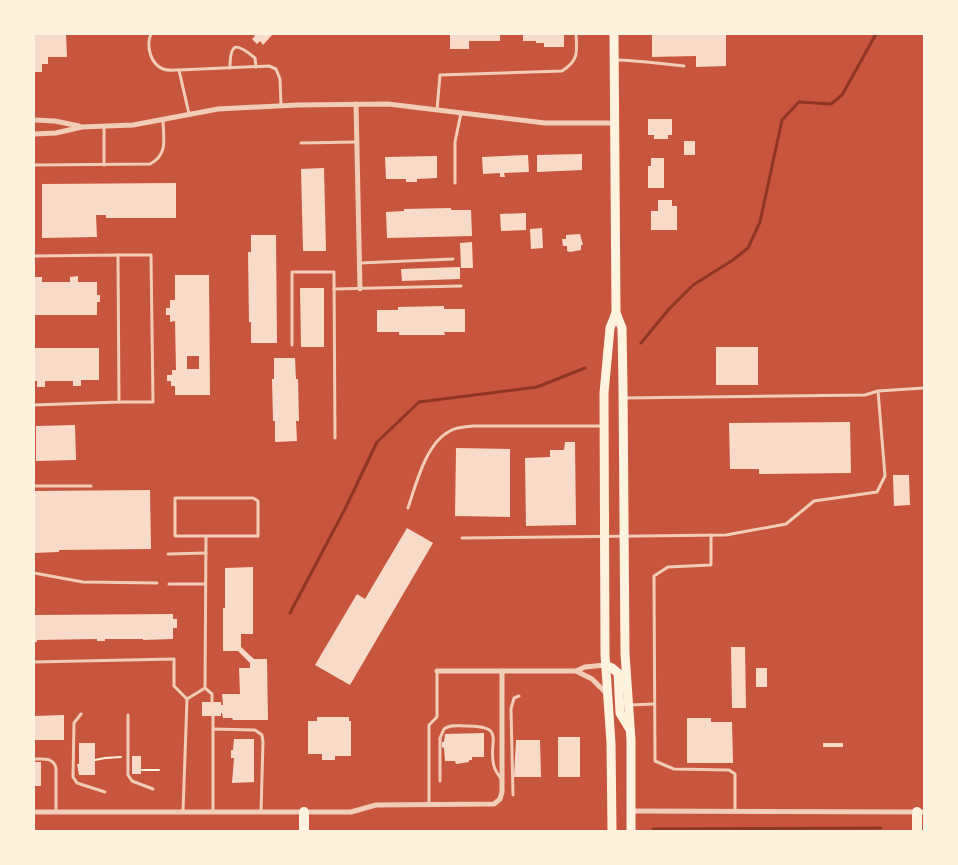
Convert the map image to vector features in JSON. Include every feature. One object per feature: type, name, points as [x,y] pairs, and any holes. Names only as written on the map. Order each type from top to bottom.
[{"type":"main road","points":[[614,34],[616,314],[622,328],[626,654],[630,730],[631,831]]},
{"type":"main road","points":[[612,831],[611,743],[605,665],[604,393],[610,328],[616,314]]},
{"type":"main road","points":[[605,665],[618,673],[620,713],[630,730]]},
{"type":"main road","points":[[304,812],[304,831]]},
{"type":"main road","points":[[917,831],[920,812]]},
{"type":"street","points":[[356,104],[360,289]]},
{"type":"street","points":[[34,134],[56,133],[82,127],[133,125],[218,109],[281,105],[388,104],[545,123],[615,123]]},
{"type":"street","points":[[34,120],[55,121],[82,127]]},
{"type":"street","points":[[437,671],[576,671],[585,667],[605,665]]},
{"type":"street","points":[[34,812],[351,812],[376,805],[494,804],[501,795],[502,780],[502,671]]},
{"type":"street","points":[[576,671],[592,679],[607,694]]},
{"type":"street","points":[[631,810],[920,812]]},
{"type":"lane","points":[[151,34],[149,46],[152,56],[157,65],[164,69],[269,66],[276,69],[280,79],[281,105]]},
{"type":"lane","points":[[437,110],[440,75],[562,71],[573,63],[576,57],[576,34]]},
{"type":"lane","points":[[230,68],[230,54],[232,49],[236,47],[242,47],[255,58],[256,67]]},
{"type":"lane","points":[[615,60],[640,60],[652,64],[684,66]]},
{"type":"lane","points":[[180,70],[189,114]]},
{"type":"lane","points":[[455,183],[455,142],[461,112]]},
{"type":"lane","points":[[34,165],[150,164],[159,159],[164,150],[163,119]]},
{"type":"lane","points":[[104,126],[104,165]]},
{"type":"lane","points":[[301,143],[357,142]]},
{"type":"lane","points":[[118,255],[119,402]]},
{"type":"lane","points":[[34,256],[151,256],[153,402],[34,405]]},
{"type":"lane","points":[[359,263],[453,259]]},
{"type":"lane","points":[[292,345],[292,272],[334,272],[335,438]]},
{"type":"lane","points":[[334,290],[461,286]]},
{"type":"lane","points":[[624,398],[846,396],[865,395],[878,391],[924,388]]},
{"type":"lane","points":[[462,538],[726,535],[786,524],[814,501],[877,492],[885,476],[878,391]]},
{"type":"lane","points":[[408,508],[419,474],[434,444],[451,430],[472,426],[604,426]]},
{"type":"lane","points":[[34,486],[91,486]]},
{"type":"lane","points":[[175,498],[253,498],[258,501],[258,536],[206,537],[175,536],[175,498]]},
{"type":"lane","points":[[711,535],[711,566],[668,566],[654,576],[655,761],[674,768],[729,770],[735,774],[735,812]]},
{"type":"lane","points":[[206,537],[205,688],[212,694],[212,702]]},
{"type":"lane","points":[[168,554],[206,553]]},
{"type":"lane","points":[[34,574],[83,582],[157,583]]},
{"type":"lane","points":[[169,584],[205,584]]},
{"type":"lane","points":[[34,662],[174,659],[174,686],[186,699],[184,812]]},
{"type":"lane","points":[[429,804],[429,725],[437,717],[437,671]]},
{"type":"lane","points":[[186,699],[205,688]]},
{"type":"lane","points":[[513,795],[511,709],[514,698],[518,696]]},
{"type":"lane","points":[[628,705],[654,704]]},
{"type":"lane","points":[[81,714],[74,723],[73,777],[77,783],[105,792]]},
{"type":"lane","points":[[128,715],[128,775],[132,781],[153,789]]},
{"type":"lane","points":[[213,716],[213,812]]},
{"type":"lane","points":[[440,781],[440,738],[444,729],[451,726],[482,726],[490,730],[493,735],[494,767],[502,780]]},
{"type":"lane","points":[[213,729],[255,730],[262,735],[264,742],[261,812]]},
{"type":"lane","points":[[34,759],[51,760],[54,762],[56,768],[56,812]]},
{"type":"path","points":[[95,760],[121,757]]},
{"type":"path","points":[[142,770],[159,770]]},
{"type":"building","points":[[34,34],[66,34],[67,57],[48,57],[48,64],[42,64],[42,72],[34,72]]},
{"type":"building","points":[[252,34],[273,34],[263,45],[260,41],[257,44],[252,39],[255,36]]},
{"type":"building","points":[[450,34],[500,34],[500,41],[469,41],[469,49],[450,49]]},
{"type":"building","points":[[523,34],[564,34],[564,47],[544,47],[544,43],[523,41]]},
{"type":"building","points":[[652,34],[726,34],[726,66],[696,67],[696,56],[652,57]]},
{"type":"building","points":[[648,119],[672,119],[672,135],[668,135],[668,139],[654,139],[654,135],[648,135]]},
{"type":"building","points":[[684,141],[695,141],[695,155],[684,155]]},
{"type":"building","points":[[582,154],[582,170],[537,172],[537,155]]},
{"type":"building","points":[[528,155],[529,172],[504,173],[505,177],[500,177],[500,173],[483,174],[482,157]]},
{"type":"building","points":[[437,156],[437,178],[417,179],[417,182],[406,182],[406,179],[386,179],[385,157]]},
{"type":"building","points":[[651,158],[664,158],[664,188],[648,188],[648,166],[651,166]]},
{"type":"building","points":[[324,168],[326,251],[303,251],[301,169]]},
{"type":"building","points":[[176,183],[176,218],[106,218],[106,215],[96,215],[97,237],[42,238],[42,184]]},
{"type":"building","points":[[658,200],[672,200],[672,206],[677,206],[677,230],[651,230],[651,211],[658,211]]},
{"type":"building","points":[[451,208],[451,210],[471,210],[472,236],[387,238],[386,212],[404,211],[404,209]]},
{"type":"building","points":[[526,213],[526,230],[501,231],[500,214]]},
{"type":"building","points":[[542,228],[543,248],[531,249],[530,229]]},
{"type":"building","points":[[580,234],[583,245],[581,245],[581,250],[567,251],[567,246],[563,246],[562,239],[566,239],[566,235]]},
{"type":"building","points":[[251,235],[276,235],[277,343],[251,343],[248,252],[251,252]]},
{"type":"building","points":[[472,242],[473,268],[461,268],[460,243]]},
{"type":"building","points":[[460,267],[460,279],[402,281],[401,269]]},
{"type":"building","points":[[175,275],[209,275],[210,395],[175,395],[175,386],[171,386],[171,381],[167,381],[167,375],[172,375],[172,370],[176,370],[175,321],[170,322],[170,315],[166,315],[166,308],[170,308],[170,300],[175,300]],"holes":[[[187,356],[199,356],[199,369],[187,369]]]},
{"type":"building","points":[[78,276],[78,282],[97,282],[97,295],[100,295],[100,302],[97,302],[97,315],[34,315],[35,277],[42,277],[42,282],[70,282],[70,277]]},
{"type":"building","points":[[300,288],[324,288],[324,347],[301,347]]},
{"type":"building","points":[[444,306],[444,309],[465,309],[465,332],[444,332],[445,335],[399,335],[399,332],[377,332],[377,310],[398,310],[398,307]]},
{"type":"building","points":[[716,347],[758,347],[758,385],[716,385]]},
{"type":"building","points":[[34,348],[99,348],[99,380],[81,380],[81,386],[73,386],[73,381],[45,381],[45,387],[37,387],[37,381],[34,381]]},
{"type":"building","points":[[274,358],[295,358],[296,379],[298,379],[299,421],[296,421],[297,441],[275,442],[272,379],[274,379]]},
{"type":"building","points":[[850,422],[851,473],[759,474],[759,469],[730,469],[729,423]]},
{"type":"building","points":[[75,425],[76,460],[36,461],[36,426]]},
{"type":"building","points":[[565,442],[575,442],[576,525],[526,526],[525,458],[550,457],[550,450],[564,450]]},
{"type":"building","points":[[456,448],[510,449],[510,517],[455,516]]},
{"type":"building","points":[[893,475],[909,475],[910,505],[894,506]]},
{"type":"building","points":[[150,490],[151,549],[59,550],[59,552],[34,553],[34,491]]},
{"type":"building","points":[[407,528],[433,543],[350,685],[315,665],[357,594],[365,599]]},
{"type":"building","points":[[253,567],[253,634],[241,634],[241,647],[254,659],[267,659],[268,720],[233,720],[232,718],[223,718],[222,713],[221,716],[202,716],[202,702],[221,702],[221,705],[223,705],[222,694],[240,694],[239,668],[250,668],[250,663],[238,651],[223,651],[223,608],[225,608],[225,568]]},
{"type":"building","points":[[173,614],[173,619],[177,619],[177,628],[173,628],[173,639],[37,640],[37,642],[34,642],[34,615]]},
{"type":"building","points":[[731,647],[745,647],[746,708],[732,708]]},
{"type":"building","points":[[756,668],[767,668],[767,687],[756,687]]},
{"type":"building","points":[[64,715],[64,740],[34,740],[34,716]]},
{"type":"building","points":[[317,717],[349,717],[349,721],[351,721],[351,756],[335,756],[335,760],[322,760],[322,754],[308,754],[308,721],[317,721]]},
{"type":"building","points":[[687,718],[711,718],[711,722],[732,722],[733,763],[687,763]]},
{"type":"building","points":[[484,733],[484,757],[472,757],[472,760],[469,760],[469,762],[456,764],[455,761],[445,761],[442,742],[444,742],[445,734]]},
{"type":"building","points":[[558,737],[580,737],[580,777],[558,777]]},
{"type":"building","points":[[234,739],[254,739],[254,782],[232,783],[234,758],[231,758],[231,750],[233,750]]},
{"type":"building","points":[[516,740],[540,740],[541,777],[514,777]]},
{"type":"building","points":[[79,743],[95,743],[95,775],[79,775],[77,764],[79,764]]},
{"type":"building","points":[[823,743],[843,743],[843,747],[823,747]]},
{"type":"building","points":[[132,756],[141,756],[141,774],[132,774]]},
{"type":"building","points":[[34,762],[41,762],[41,786],[34,786]]},
{"type":"waterway","points":[[641,343],[669,309],[693,285],[733,260],[748,248],[760,222],[782,120],[799,102],[831,104],[842,95],[876,34]]},
{"type":"waterway","points":[[290,613],[345,509],[377,442],[419,402],[537,387],[585,368]]},
{"type":"waterway","points":[[653,829],[881,828]]}]
